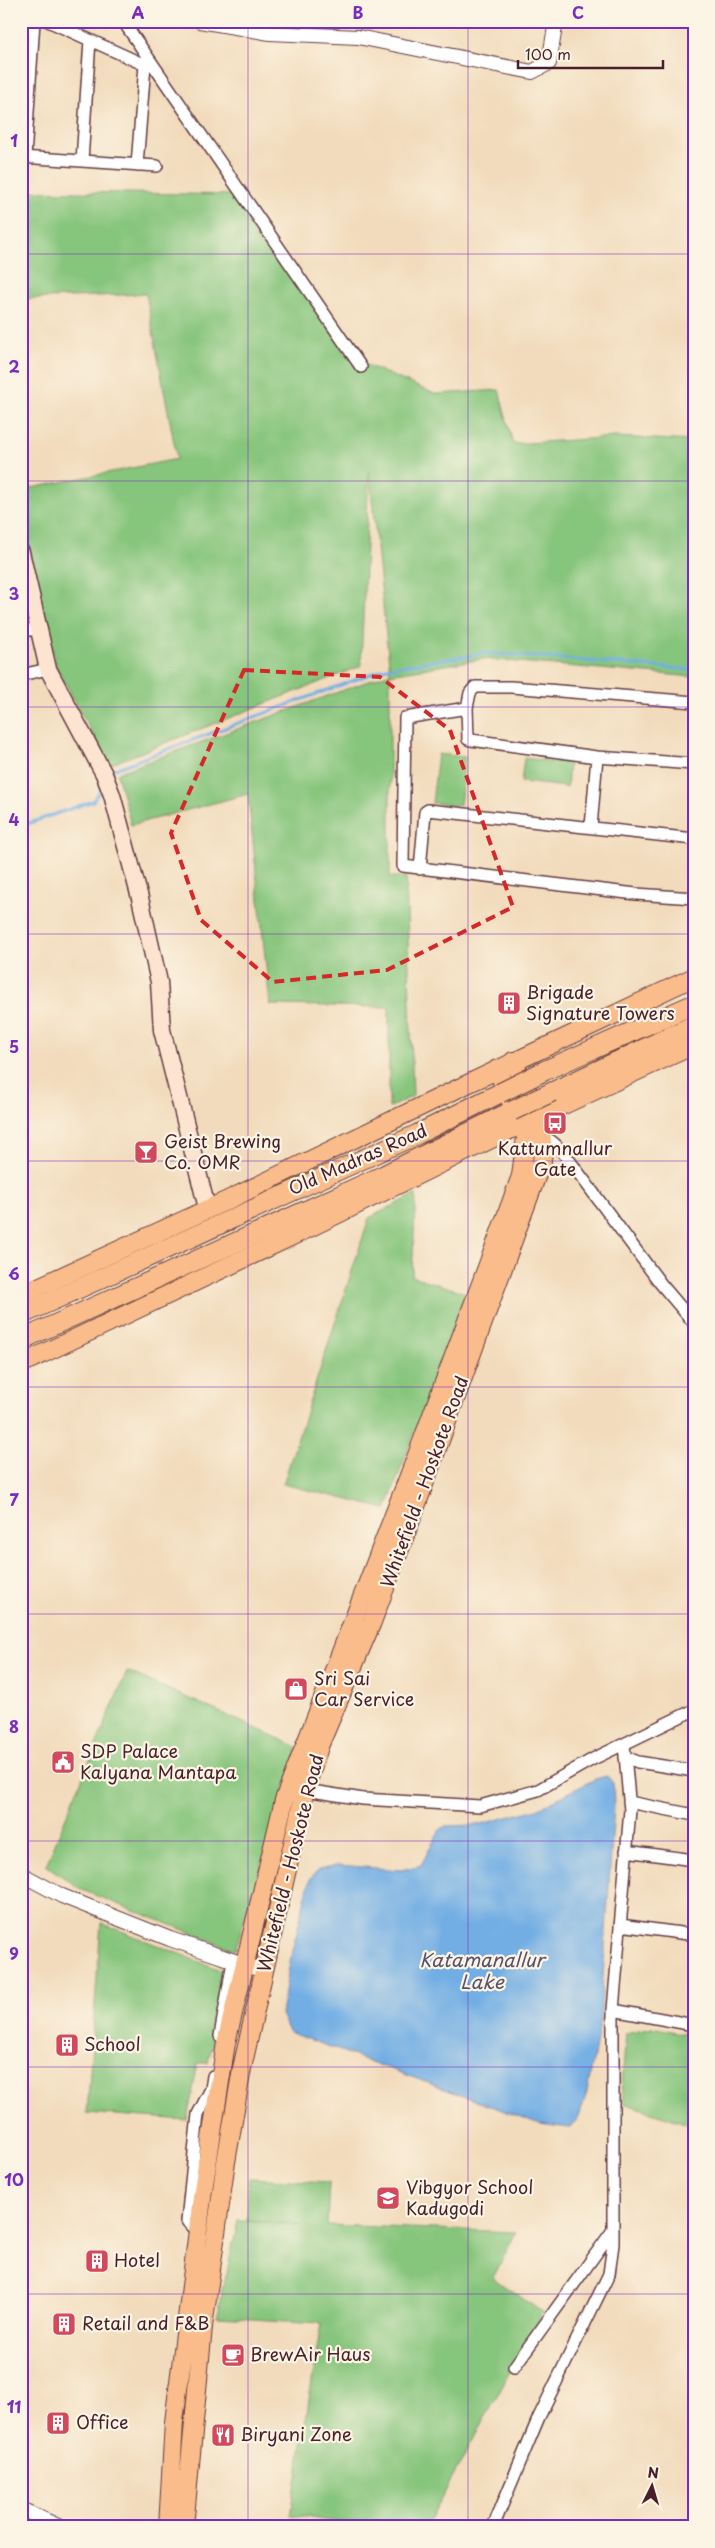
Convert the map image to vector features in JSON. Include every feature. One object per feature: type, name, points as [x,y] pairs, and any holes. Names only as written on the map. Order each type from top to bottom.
[{"type":"highway","name":"Old Madras Road","points":[[21,1314],[418,1134],[544,1071],[694,1004]]},
{"type":"highway","points":[[21,1340],[384,1175],[526,1127],[552,1092],[694,1025]]},
{"type":"main road","points":[[21,552],[48,669],[104,774],[112,795],[140,898],[155,963],[159,982],[162,1030],[207,1208]]},
{"type":"main road","points":[[21,1295],[694,977]]},
{"type":"main road","name":"Old Madras Road","points":[[21,1364],[526,1127],[539,1116],[694,1046]]},
{"type":"main road","points":[[505,1065],[539,1116]]},
{"type":"main road","name":"Whitefield - Hoskote Road","points":[[168,2527],[174,2422],[198,2234],[238,1963],[284,1800],[321,1721],[372,1622],[542,1161],[526,1127],[505,1065]]},
{"type":"main road","name":"Whitefield - Hoskote Road","points":[[184,2527],[192,2423],[210,2274],[242,2068],[321,1721]]},
{"type":"street","points":[[34,21],[23,157],[157,166]]},
{"type":"street","points":[[48,21],[145,65],[138,165]]},
{"type":"street","points":[[123,21],[360,367]]},
{"type":"street","points":[[200,21],[270,33],[358,37],[532,72],[549,63],[556,21]]},
{"type":"street","points":[[82,161],[90,40]]},
{"type":"street","points":[[21,632],[39,628]]},
{"type":"street","points":[[21,675],[48,669]]},
{"type":"street","points":[[694,702],[520,688],[475,687],[470,693],[467,708],[468,739],[471,740],[597,757],[694,764]]},
{"type":"street","points":[[467,708],[405,718],[403,866],[694,898]]},
{"type":"street","points":[[591,828],[597,757]]},
{"type":"street","points":[[420,869],[425,812],[428,810],[694,839]]},
{"type":"street","points":[[526,1127],[552,1141],[566,1156],[661,1284],[691,1317]]},
{"type":"street","points":[[305,1790],[364,1799],[480,1806],[538,1790],[693,1710],[694,1723]]},
{"type":"street","points":[[492,2527],[539,2417],[608,2274],[613,2230],[613,2010],[629,1802],[624,1744]]},
{"type":"street","points":[[625,1757],[638,1762],[694,1771]]},
{"type":"street","points":[[629,1802],[694,1814]]},
{"type":"street","points":[[626,1851],[694,1860]]},
{"type":"street","points":[[21,1874],[62,1896],[238,1963],[264,1971]]},
{"type":"street","points":[[620,1925],[688,1934]]},
{"type":"street","points":[[613,2010],[694,2025]]},
{"type":"street","points":[[514,2367],[613,2230]]},
{"type":"street","points":[[21,2509],[60,2527]]},
{"type":"highlighted area","points":[[244,670],[380,677],[450,730],[513,907],[387,970],[273,982],[201,920],[171,833]]},
{"type":"green space","points":[[21,191],[240,195],[348,357],[435,394],[499,390],[513,444],[616,437],[694,441],[694,677],[483,659],[390,674],[390,877],[406,877],[413,1096],[389,1108],[389,1007],[270,1005],[248,794],[131,825],[117,773],[390,673],[369,471],[361,666],[109,765],[56,666],[21,515],[21,490],[177,459],[146,294],[21,299]]},
{"type":"green space","points":[[438,754],[465,757],[460,806],[432,803]]},
{"type":"green space","points":[[524,758],[569,763],[567,787],[521,782]]},
{"type":"green space","points":[[416,1194],[412,1276],[466,1293],[386,1509],[283,1484],[369,1218]]},
{"type":"green space","points":[[127,1671],[298,1747],[235,1950],[82,1890],[46,1865]]},
{"type":"green space","points":[[101,1923],[228,1973],[208,2063],[198,2063],[187,2120],[87,2113]]},
{"type":"green space","points":[[652,2027],[694,2036],[694,2126],[624,2103],[622,2084],[626,2033]]},
{"type":"green space","points":[[249,2178],[329,2182],[327,2225],[516,2232],[493,2278],[542,2312],[426,2527],[372,2527],[291,2515],[321,2323],[217,2317],[238,2221],[300,2224],[247,2221]]},
{"type":"water","name":"Katamanallur Lake","points":[[607,1776],[613,1783],[614,1806],[600,2024],[587,2092],[579,2117],[569,2128],[540,2124],[289,2032],[281,2014],[292,1951],[310,1879],[319,1869],[338,1865],[401,1870],[421,1865],[439,1831],[445,1826],[478,1825],[537,1809],[595,1779]]},
{"type":"waterway","points":[[110,774],[112,770],[387,668],[487,653],[694,670]]},
{"type":"waterway","points":[[21,826],[93,801],[103,786]]},
{"type":"place","name":"Brigade Signature Towers","points":[[509,1003]]},
{"type":"place","name":"Kattumnallur Gate","points":[[555,1123]]},
{"type":"place","name":"Geist Brewing Co. OMR","points":[[146,1152]]},
{"type":"place","name":"Sri Sai Car Service","points":[[296,1689]]},
{"type":"place","name":"SDP Palace Kalyana Mantapa","points":[[63,1762]]},
{"type":"place","name":"School","points":[[67,2045]]},
{"type":"place","name":"Vibgyor School Kadugodi","points":[[388,2198]]},
{"type":"place","name":"Hotel","points":[[97,2261]]},
{"type":"place","name":"Retail and F&B","points":[[64,2324]]},
{"type":"place","name":"BrewAir Haus","points":[[233,2355]]},
{"type":"place","name":"Office","points":[[58,2423]]},
{"type":"place","name":"Biryani Zone","points":[[223,2435]]}]
